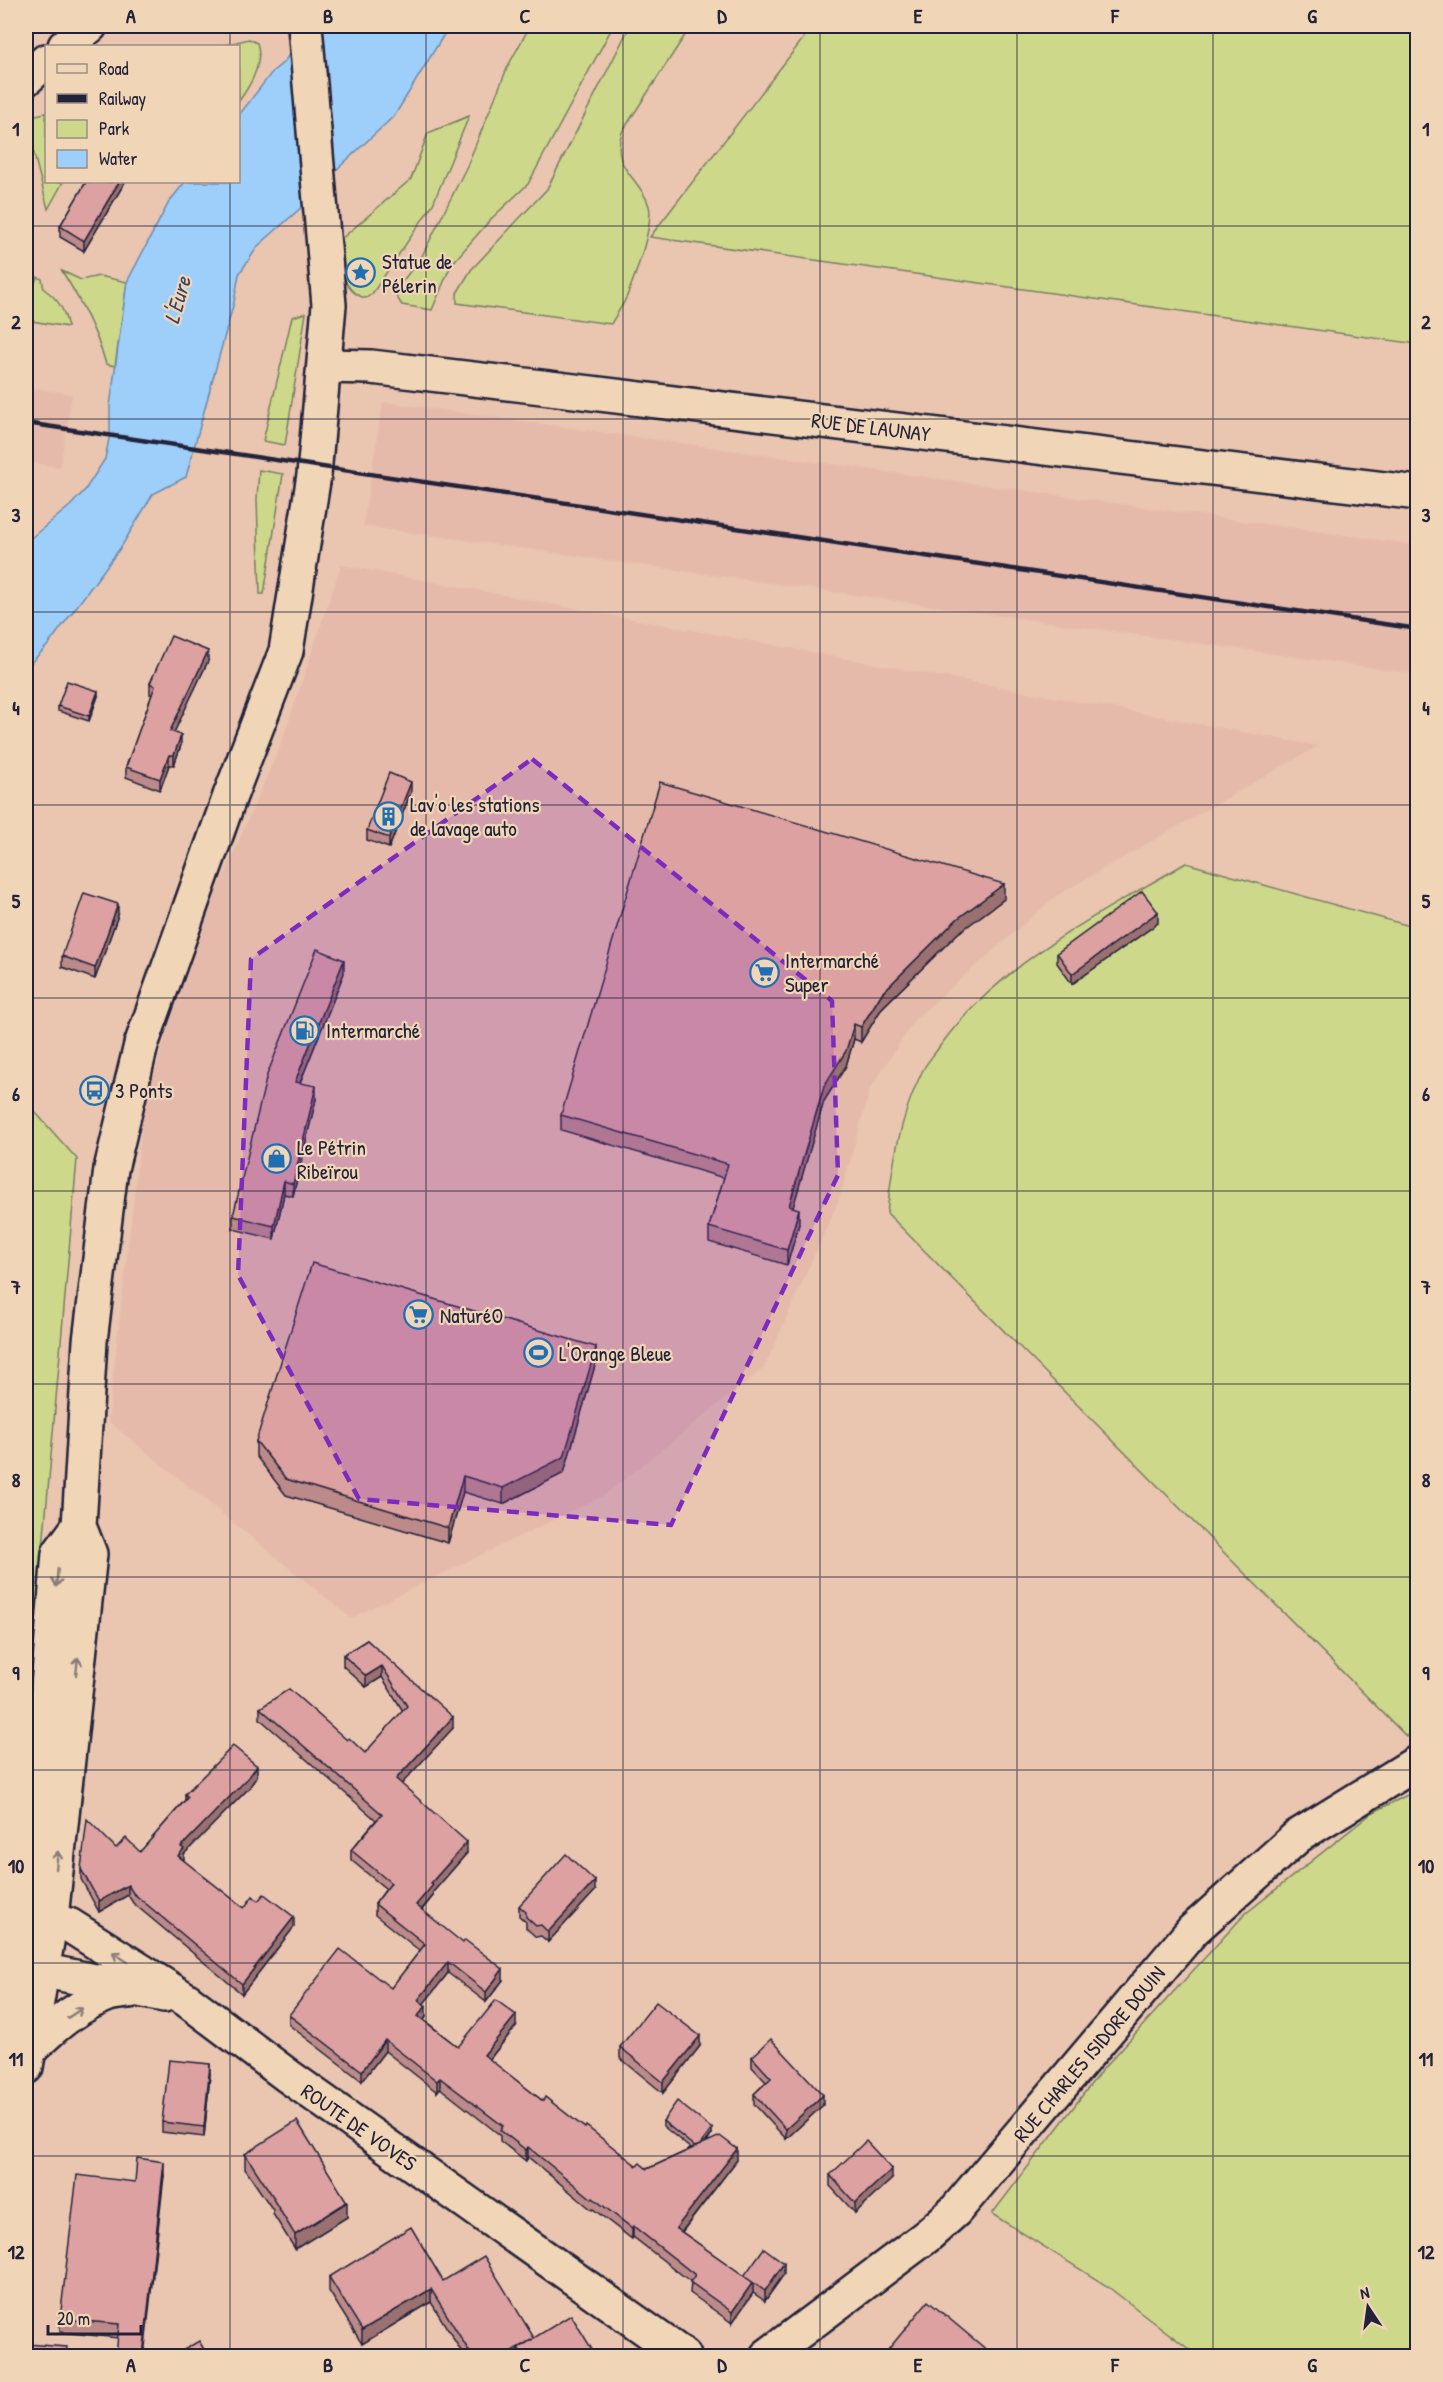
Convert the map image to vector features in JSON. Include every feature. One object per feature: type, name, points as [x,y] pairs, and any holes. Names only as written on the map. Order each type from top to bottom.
[{"type":"street","points":[[65,45],[90,26]]},
{"type":"street","points":[[27,2056],[34,1968],[34,1918],[90,1554],[79,1526],[90,1341],[111,1169],[141,1045],[218,828],[286,651],[314,475],[325,366],[328,304],[305,26]]},
{"type":"street","points":[[26,78],[45,62]]},
{"type":"street","name":"RUE DE LAUNAY","points":[[325,366],[371,368],[525,385],[1418,493]]},
{"type":"street","name":"RUE CHARLES ISIDORE DOUIN","points":[[767,2356],[927,2236],[962,2204],[1193,1930],[1298,1836],[1418,1762]]},
{"type":"street","name":"ROUTE DE VOVES","points":[[34,1918],[69,1925],[187,2000],[297,2083],[684,2356]]},
{"type":"street","points":[[34,1968],[187,2000]]},
{"type":"street","points":[[27,2056],[47,2032],[76,2011],[107,1994],[141,1989]]},
{"type":"highlighted area","points":[[532,759],[832,1001],[838,1175],[671,1525],[359,1499],[238,1275],[251,959]]},
{"type":"shaded area","points":[[26,387],[72,394],[60,467],[26,462]]},
{"type":"shaded area","points":[[383,402],[1417,545],[1417,674],[363,526]]},
{"type":"shaded area","points":[[341,565],[1318,746],[1056,896],[915,1019],[870,1089],[839,1200],[764,1368],[605,1495],[351,1618],[108,1421],[144,1108],[192,948],[281,744]]},
{"type":"green space","points":[[530,26],[613,26],[528,184],[491,219],[451,265],[432,310],[402,305],[396,296],[398,287],[422,256],[467,166],[508,66]]},
{"type":"green space","points":[[630,26],[691,26],[622,132],[619,145],[623,164],[645,196],[650,214],[644,249],[636,273],[625,300],[611,324],[457,303],[457,293],[471,270],[547,189]]},
{"type":"green space","points":[[813,26],[1417,26],[1417,344],[650,237]]},
{"type":"green space","points":[[249,39],[257,43],[259,58],[257,66],[240,99],[240,45],[224,45]]},
{"type":"green space","points":[[45,113],[45,183],[62,183],[48,209],[26,123],[26,117]]},
{"type":"green space","points":[[469,116],[433,204],[372,294],[366,298],[357,295],[346,283],[340,240],[411,179],[428,133]]},
{"type":"green space","points":[[26,185],[35,221],[26,223]]},
{"type":"green space","points":[[62,271],[81,280],[99,276],[127,282],[115,366],[106,364],[98,339]]},
{"type":"green space","points":[[37,277],[42,279],[44,289],[60,305],[68,327],[26,320],[26,309]]},
{"type":"green space","points":[[306,313],[285,445],[263,441],[292,317]]},
{"type":"green space","points":[[259,470],[283,474],[264,594],[260,594],[257,499]]},
{"type":"green space","points":[[1186,863],[1417,928],[1417,1731],[1406,1736],[887,1213],[898,1141],[914,1089],[928,1062],[964,1016],[992,989],[1053,942]]},
{"type":"green space","points":[[26,1102],[77,1159],[26,1741]]},
{"type":"green space","points":[[1417,1790],[1417,2356],[1198,2356],[1107,2286],[992,2214],[1101,2071],[1245,1914],[1372,1813]]},
{"type":"water","name":"L'Eure","points":[[309,26],[452,26],[443,36],[395,115],[317,188],[303,206],[258,246],[239,274],[234,302],[186,477],[153,494],[121,547],[48,645],[26,668],[26,542],[70,506],[85,490],[105,459],[110,434],[110,406],[127,282],[169,202],[184,183],[240,183],[240,114],[273,71],[284,62]]},
{"type":"building","points":[[85,183],[118,183],[84,241],[60,226]]},
{"type":"building","points":[[171,636],[208,651],[170,731],[181,735],[174,755],[169,755],[160,779],[126,767],[155,686],[150,683]]},
{"type":"building","points":[[67,681],[98,691],[89,716],[58,706]]},
{"type":"building","name":"Lav'o les stations de lavage auto","points":[[389,773],[411,782],[389,838],[367,830]]},
{"type":"building","name":"Intermarché Super","points":[[660,782],[1004,884],[957,919],[882,993],[861,1027],[854,1024],[846,1051],[824,1086],[789,1206],[799,1209],[787,1250],[709,1227],[728,1164],[561,1115]]},
{"type":"building","points":[[1142,891],[1158,912],[1072,974],[1057,953]]},
{"type":"building","points":[[84,893],[118,904],[95,968],[62,956]]},
{"type":"building","points":[[317,949],[344,960],[295,1082],[316,1086],[293,1184],[284,1181],[274,1226],[233,1216],[267,1075]]},
{"type":"building","points":[[312,1263],[596,1347],[564,1457],[503,1488],[463,1476],[448,1528],[286,1479],[256,1441]]},
{"type":"building","points":[[367,1640],[453,1717],[396,1779],[467,1842],[431,1883],[433,1885],[416,1905],[463,1943],[465,1940],[503,1969],[486,1992],[448,1962],[418,2000],[426,2006],[418,2016],[458,2047],[496,2000],[516,2015],[484,2055],[543,2101],[545,2097],[637,2166],[640,2163],[647,2169],[720,2136],[737,2149],[676,2228],[753,2282],[732,2312],[690,2282],[695,2275],[633,2226],[632,2228],[592,2199],[528,2147],[526,2150],[500,2130],[503,2126],[440,2078],[437,2081],[385,2040],[362,2071],[289,2015],[340,1949],[391,1988],[425,1944],[375,1904],[391,1883],[351,1850],[382,1814],[260,1708],[289,1689],[365,1753],[407,1706],[382,1666],[366,1676],[343,1655]]},
{"type":"building","points":[[233,1746],[257,1766],[181,1847],[184,1849],[178,1856],[244,1908],[253,1896],[258,1901],[264,1894],[294,1917],[242,1984],[133,1893],[128,1885],[99,1901],[81,1869],[87,1819],[116,1848],[126,1838],[140,1852],[188,1797],[185,1794]]},
{"type":"building","points":[[566,1854],[595,1881],[548,1932],[541,1925],[536,1926],[519,1906]]},
{"type":"building","points":[[656,2002],[700,2036],[663,2082],[620,2047]]},
{"type":"building","points":[[771,2039],[823,2095],[786,2129],[754,2094],[771,2078],[752,2057]]},
{"type":"building","points":[[169,2060],[210,2064],[204,2127],[162,2122]]},
{"type":"building","points":[[677,2101],[712,2129],[700,2145],[695,2147],[663,2121]]},
{"type":"building","points":[[297,2121],[347,2202],[295,2235],[245,2154]]},
{"type":"building","points":[[866,2141],[892,2169],[855,2203],[830,2175]]},
{"type":"building","points":[[137,2158],[164,2162],[143,2356],[116,2356],[119,2324],[60,2319],[77,2175],[135,2182]]},
{"type":"building","points":[[411,2227],[443,2281],[484,2256],[534,2338],[571,2315],[596,2356],[524,2356],[518,2348],[533,2339],[503,2356],[472,2356],[431,2289],[362,2330],[329,2277]]},
{"type":"building","points":[[764,2248],[784,2263],[765,2291],[744,2276]]},
{"type":"building","points":[[928,2301],[994,2356],[883,2356]]},
{"type":"building","points":[[199,2341],[208,2356],[179,2356],[177,2354]]},
{"type":"building","points":[[26,2344],[67,2347],[66,2356],[26,2356]]},
{"type":"railway","points":[[26,423],[1418,629]]},
{"type":"place","name":"Statue de Pélerin","points":[[361,273]]},
{"type":"place","name":"Lav'o les stations de lavage auto","points":[[389,816]]},
{"type":"place","name":"Intermarché Super","points":[[764,972]]},
{"type":"place","name":"Intermarché","points":[[305,1030]]},
{"type":"place","name":"3 Ponts","points":[[94,1090]]},
{"type":"place","name":"Le Pétrin Ribeïrou","points":[[276,1159]]},
{"type":"place","name":"NaturéO","points":[[419,1315]]},
{"type":"place","name":"L'Orange Bleue","points":[[538,1353]]}]
